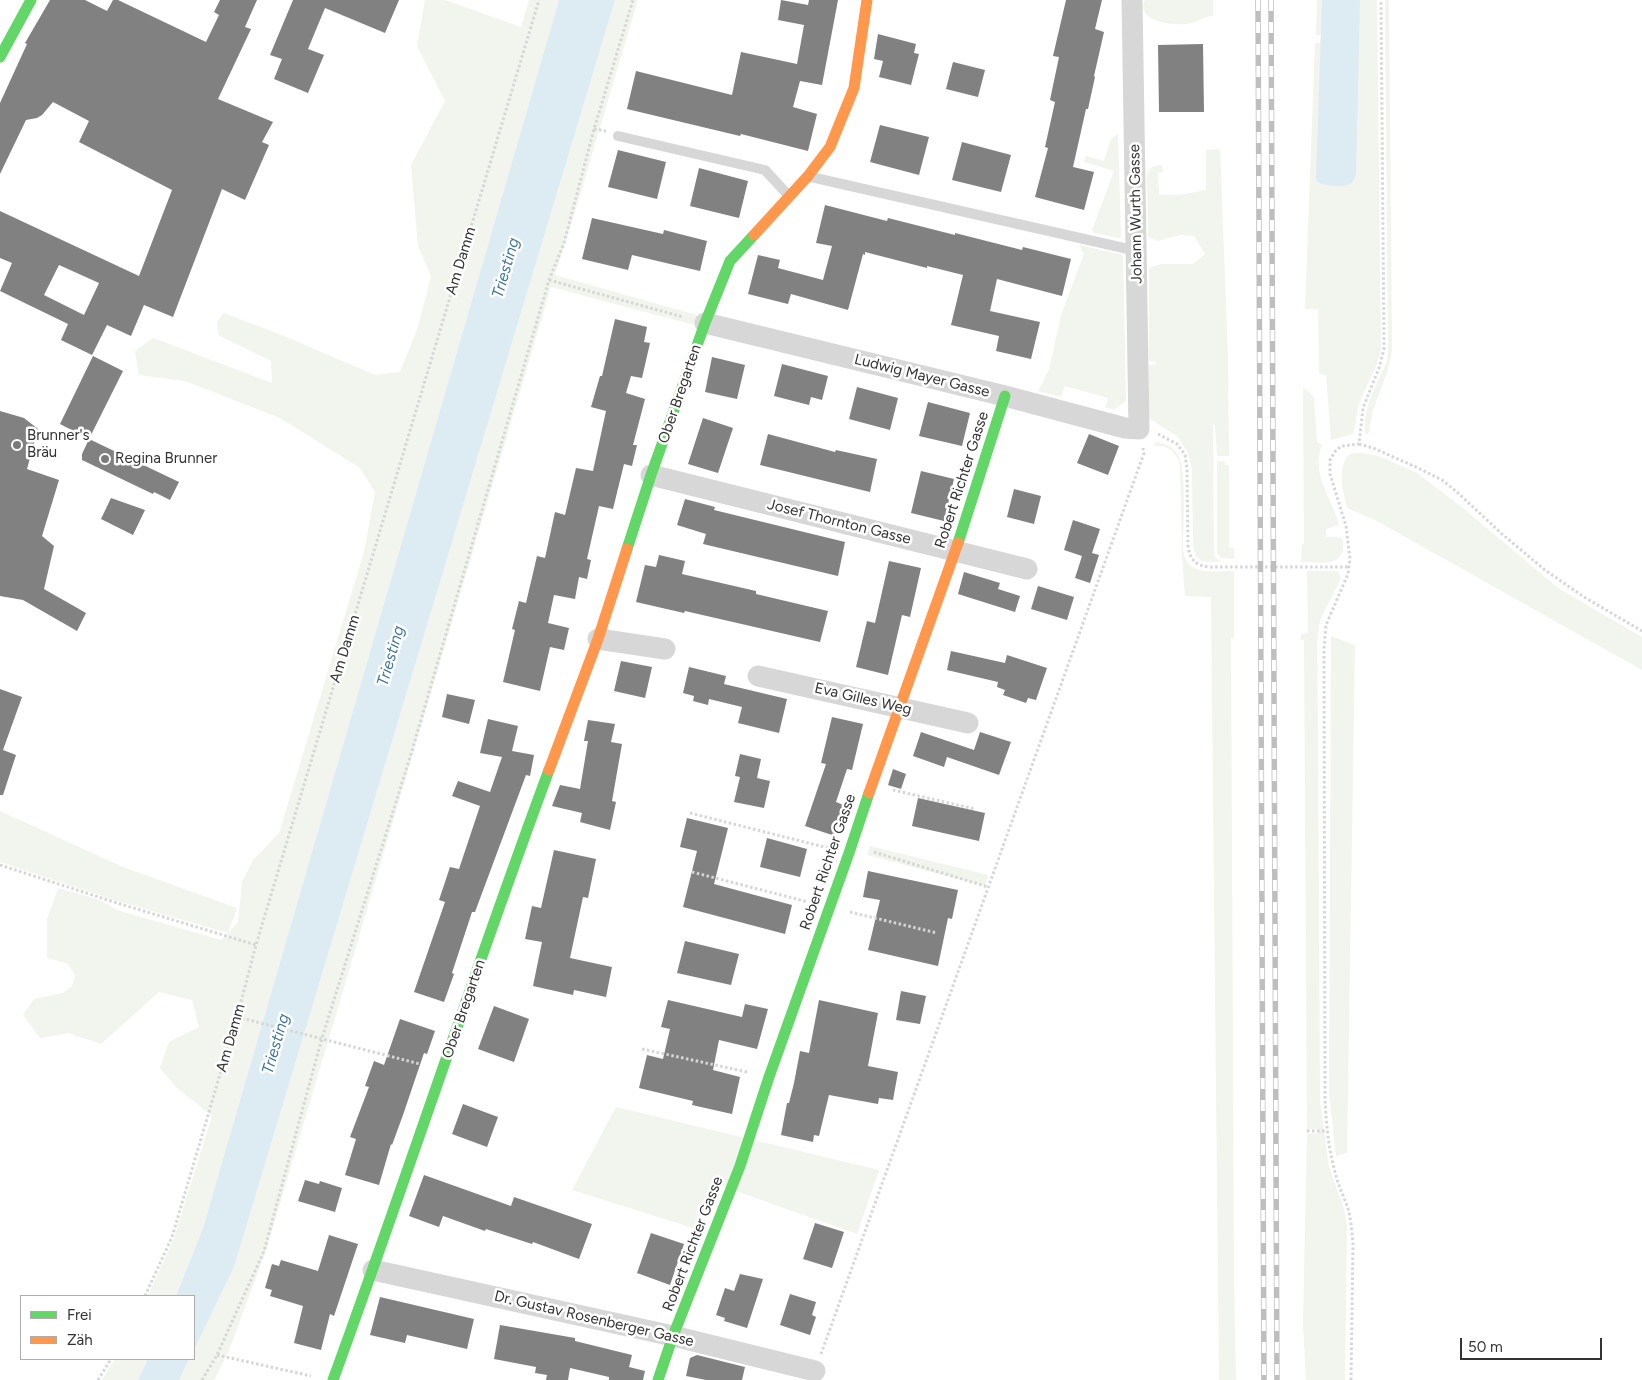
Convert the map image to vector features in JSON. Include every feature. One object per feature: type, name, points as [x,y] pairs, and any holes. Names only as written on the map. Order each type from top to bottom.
[{"type":"street","points":[[0,58],[31,0]]},
{"type":"street","name":"Ober Bregarten","points":[[333,1380],[539,797],[598,639],[705,323],[730,260],[808,176],[830,147],[854,88],[867,0]]},
{"type":"street","name":"Johann Wurth Gasse","points":[[1132,0],[1139,429]]},
{"type":"street","name":"Ludwig Mayer Gasse","points":[[705,323],[1005,396],[1125,428],[1139,429]]},
{"type":"street","name":"Robert Richter Gasse","points":[[658,1380],[673,1336],[740,1166],[769,1077],[850,849],[870,785],[955,551],[1005,396]]},
{"type":"street","name":"Josef Thornton Gasse","points":[[652,475],[1027,569]]},
{"type":"street","points":[[598,639],[665,650]]},
{"type":"street","name":"Eva Gilles Weg","points":[[758,676],[968,723]]},
{"type":"street","name":"Dr. Gustav Rosenberger Gasse","points":[[373,1270],[673,1336],[815,1371]]},
{"type":"lane","points":[[618,136],[765,170],[789,196]]},
{"type":"lane","points":[[808,176],[1137,251]]},
{"type":"path","name":"Am Damm","points":[[144,1295],[172,1237],[237,1017],[256,945],[539,0]]},
{"type":"path","points":[[202,1380],[217,1355],[264,1251],[322,1038],[411,754],[549,280],[564,243],[594,129],[633,0]]},
{"type":"path","points":[[1359,444],[1363,408],[1379,368],[1384,349],[1381,0]]},
{"type":"path","points":[[549,280],[705,323]]},
{"type":"path","points":[[1139,429],[1171,440],[1177,444],[1185,456],[1188,469],[1188,546],[1190,556],[1197,564],[1210,567],[1349,566]]},
{"type":"path","points":[[815,1371],[1144,453],[1139,429]]},
{"type":"path","points":[[1350,1380],[1353,1244],[1348,1211],[1336,1178],[1327,1131],[1325,1098],[1324,642],[1326,625],[1349,566],[1346,526],[1333,489],[1330,460],[1336,450],[1342,446],[1359,444],[1416,466],[1442,480],[1545,570],[1584,597],[1642,631]]},
{"type":"path","points":[[870,785],[975,809]]},
{"type":"path","points":[[690,813],[850,849],[988,887]]},
{"type":"path","points":[[0,865],[256,945]]},
{"type":"path","points":[[692,872],[937,933]]},
{"type":"path","points":[[237,1017],[443,1070]]},
{"type":"path","points":[[642,1048],[769,1077]]},
{"type":"path","points":[[1307,1131],[1327,1131]]},
{"type":"path","points":[[217,1355],[319,1378]]},
{"type":"path","points":[[98,1380],[110,1360]]},
{"type":"shaded area","points":[[425,0],[445,0],[521,27],[529,0],[559,0],[203,1228],[176,1295],[148,1295],[174,1238],[212,1116],[177,1088],[160,1068],[169,1042],[199,1027],[192,1000],[159,992],[101,1044],[68,1033],[40,1038],[23,1015],[34,999],[63,993],[72,986],[75,975],[68,964],[47,958],[47,919],[58,888],[100,900],[117,910],[221,940],[238,922],[242,882],[253,860],[279,833],[364,552],[375,492],[360,468],[280,418],[185,381],[139,375],[135,351],[153,338],[272,383],[271,361],[218,335],[217,322],[224,313],[284,336],[375,375],[400,372],[418,327],[431,276],[418,246],[411,165],[445,101],[417,46]]},
{"type":"shaded area","points":[[615,0],[638,0],[555,275],[697,315],[694,325],[551,287],[266,1251],[228,1353],[214,1380],[179,1380],[189,1360],[195,1360],[195,1348],[234,1267]]},
{"type":"shaded area","points":[[1145,0],[1213,0],[1213,16],[1185,24],[1167,23],[1151,18],[1146,13],[1143,7]]},
{"type":"shaded area","points":[[1317,0],[1377,0],[1381,348],[1375,368],[1359,403],[1353,434],[1331,440],[1326,376],[1319,373],[1318,309],[1305,309],[1315,43],[1320,43],[1321,35],[1316,35]]},
{"type":"shaded area","points":[[1385,0],[1389,0],[1392,349],[1387,371],[1370,422],[1369,433],[1366,435],[1365,416],[1387,361],[1388,353]]},
{"type":"shaded area","points":[[1118,134],[1121,237],[1118,238],[1094,233],[1092,230],[1114,171],[1084,162],[1086,156],[1104,161],[1111,139]]},
{"type":"shaded area","points":[[1220,149],[1228,357],[1229,456],[1217,456],[1215,425],[1213,425],[1214,555],[1222,562],[1211,562],[1199,559],[1194,552],[1192,470],[1188,453],[1178,437],[1148,416],[1149,365],[1156,364],[1156,362],[1149,361],[1149,268],[1161,264],[1193,264],[1205,254],[1194,236],[1181,235],[1158,241],[1148,237],[1147,176],[1152,168],[1162,165],[1163,172],[1158,173],[1159,195],[1179,195],[1206,190],[1206,150]]},
{"type":"shaded area","points":[[1079,245],[1123,255],[1126,401],[1115,409],[1105,408],[1108,398],[1065,386],[1061,397],[1038,391],[1049,370],[1061,315],[1084,254]]},
{"type":"shaded area","points":[[1303,388],[1314,398],[1317,442],[1322,445],[1319,455],[1320,475],[1339,525],[1326,529],[1326,537],[1343,539],[1341,555],[1331,562],[1325,563],[1301,562],[1302,544],[1304,544]]},
{"type":"shaded area","points":[[1155,442],[1171,447],[1181,462],[1184,486],[1183,549],[1185,558],[1189,564],[1202,571],[1234,571],[1234,638],[1231,638],[1236,1380],[1219,1380],[1211,597],[1185,596],[1182,556],[1180,464],[1170,450],[1163,446],[1154,446]]},
{"type":"shaded area","points":[[1355,453],[1379,456],[1417,473],[1463,508],[1558,588],[1642,637],[1642,670],[1377,521],[1347,508],[1342,474],[1348,455]]},
{"type":"shaded area","points":[[1217,461],[1225,461],[1225,465],[1229,465],[1229,548],[1234,548],[1234,559],[1221,558],[1217,553]]},
{"type":"shaded area","points":[[1307,571],[1336,571],[1341,578],[1322,616],[1317,644],[1320,1101],[1329,1167],[1344,1209],[1347,1225],[1345,1380],[1306,1380],[1303,1323],[1307,1134],[1319,1133],[1319,1129],[1307,1129],[1304,640],[1301,640],[1301,634],[1308,633]]},
{"type":"shaded area","points":[[1331,636],[1355,645],[1347,1153],[1336,1156],[1329,1093]]},
{"type":"shaded area","points":[[0,811],[123,867],[237,908],[228,933],[114,900],[0,862]]},
{"type":"shaded area","points":[[870,846],[988,875],[985,886],[867,855]]},
{"type":"shaded area","points":[[616,1107],[879,1170],[857,1234],[719,1185],[696,1229],[572,1190]]},
{"type":"shaded area","points":[[114,1360],[148,1360],[138,1380],[102,1380]]},
{"type":"water","name":"Triesting","points":[[559,0],[615,0],[234,1267],[195,1348],[195,1295],[176,1295],[203,1228]]},
{"type":"water","points":[[1322,0],[1360,0],[1356,174],[1351,183],[1343,186],[1323,184],[1317,181],[1316,178]]},
{"type":"water","points":[[148,1360],[189,1360],[179,1380],[138,1380]]},
{"type":"building","points":[[50,0],[85,0],[107,11],[113,0],[118,0],[206,42],[219,15],[214,12],[220,0],[257,0],[245,27],[251,29],[218,99],[273,122],[262,142],[269,145],[245,200],[222,189],[173,317],[144,305],[131,336],[107,325],[92,355],[61,340],[68,324],[0,291],[12,263],[0,258],[0,211],[139,276],[172,190],[79,142],[89,121],[53,102],[42,115],[26,120],[0,174],[0,103],[27,44],[25,43]],"holes":[[[59,265],[99,283],[84,315],[44,295]]]},
{"type":"building","points":[[293,0],[399,0],[385,33],[325,8],[308,49],[324,55],[308,93],[274,79],[282,59],[270,55]]},
{"type":"building","points":[[781,0],[808,5],[809,0],[838,0],[822,85],[800,81],[793,107],[817,114],[808,151],[627,109],[636,71],[732,95],[741,52],[797,64],[804,25],[778,20]]},
{"type":"building","points":[[1066,0],[1102,0],[1095,29],[1104,32],[1088,109],[1086,109],[1073,167],[1094,172],[1084,210],[1035,197],[1048,148],[1045,147],[1055,102],[1050,100],[1059,57],[1053,56]]},
{"type":"building","points":[[878,34],[916,44],[914,53],[919,54],[911,85],[879,77],[883,61],[874,59]]},
{"type":"building","points":[[1203,44],[1204,112],[1159,112],[1158,45]]},
{"type":"building","points":[[953,62],[985,70],[978,97],[946,89]]},
{"type":"building","points":[[880,125],[929,137],[919,175],[870,162]]},
{"type":"building","points":[[962,142],[1011,155],[1001,192],[952,180]]},
{"type":"building","points":[[618,150],[666,162],[657,199],[608,187]]},
{"type":"building","points":[[699,168],[748,181],[739,218],[690,206]]},
{"type":"building","points":[[825,205],[887,221],[888,218],[955,235],[955,233],[1022,250],[1023,247],[1071,259],[1062,296],[997,279],[990,311],[1040,322],[1031,359],[996,351],[999,336],[951,325],[963,275],[927,266],[927,268],[865,252],[848,310],[791,294],[788,304],[748,294],[758,255],[780,260],[778,268],[823,280],[832,246],[816,243]]},
{"type":"building","points":[[592,218],[663,234],[664,230],[707,241],[700,271],[632,255],[628,270],[582,259]]},
{"type":"building","points":[[615,319],[647,327],[644,342],[650,343],[642,378],[631,376],[626,393],[645,399],[633,445],[637,445],[632,466],[624,464],[613,509],[599,506],[587,559],[591,560],[587,579],[579,577],[575,599],[554,595],[548,623],[569,628],[564,650],[550,647],[540,691],[503,682],[515,630],[512,629],[519,601],[526,603],[537,556],[545,558],[555,512],[565,515],[576,468],[593,471],[606,411],[591,407],[600,376],[602,376]]},
{"type":"building","points":[[93,356],[123,371],[89,439],[60,424]]},
{"type":"building","points":[[712,357],[745,365],[737,399],[705,392]]},
{"type":"building","points":[[782,364],[828,376],[822,400],[811,397],[809,405],[774,396]]},
{"type":"building","points":[[857,387],[898,398],[890,430],[849,419]]},
{"type":"building","points":[[928,402],[970,413],[962,446],[919,436]]},
{"type":"building","points":[[0,411],[24,418],[38,429],[27,469],[59,480],[42,536],[54,546],[44,589],[86,613],[77,631],[23,600],[0,596]]},
{"type":"building","points":[[703,418],[733,428],[718,473],[688,464]]},
{"type":"building","points":[[768,434],[835,452],[836,450],[877,459],[870,492],[760,465]]},
{"type":"building","points":[[1089,434],[1119,446],[1108,475],[1077,463]]},
{"type":"building","points":[[89,439],[179,482],[170,500],[154,492],[153,494],[82,460],[82,454]]},
{"type":"building","points":[[921,471],[954,479],[944,521],[911,513]]},
{"type":"building","points":[[1014,489],[1041,496],[1034,524],[1007,517]]},
{"type":"building","points":[[111,498],[145,510],[133,535],[101,519]]},
{"type":"building","points":[[685,499],[715,507],[714,510],[845,542],[838,576],[703,544],[706,534],[677,525]]},
{"type":"building","points":[[1073,520],[1100,529],[1092,553],[1099,555],[1090,583],[1075,578],[1082,556],[1064,550]]},
{"type":"building","points":[[659,555],[685,561],[682,574],[756,591],[756,594],[828,611],[820,642],[685,611],[684,613],[636,602],[645,565],[656,567]]},
{"type":"building","points":[[889,561],[921,568],[910,617],[902,615],[888,675],[856,667],[867,621],[875,623]]},
{"type":"building","points":[[964,572],[1000,583],[998,589],[1020,596],[1015,612],[958,594]]},
{"type":"building","points":[[1038,586],[1074,597],[1067,620],[1031,609]]},
{"type":"building","points":[[951,651],[1005,663],[1007,655],[1047,668],[1036,700],[1028,698],[1026,703],[1003,695],[1005,690],[997,687],[998,682],[947,670]]},
{"type":"building","points":[[621,661],[652,667],[645,698],[614,691]]},
{"type":"building","points":[[689,667],[726,676],[724,684],[787,699],[779,733],[738,723],[742,707],[709,699],[708,705],[693,701],[694,696],[683,693]]},
{"type":"building","points":[[0,689],[22,697],[3,750],[16,755],[3,795],[0,795]]},
{"type":"building","points":[[447,694],[475,700],[469,724],[442,717]]},
{"type":"building","points":[[832,717],[863,724],[852,770],[847,769],[836,802],[846,806],[835,836],[805,826],[826,764],[821,763]]},
{"type":"building","points":[[488,719],[518,726],[512,751],[534,755],[530,776],[526,775],[475,912],[472,912],[444,1002],[414,992],[445,902],[439,900],[450,867],[459,869],[480,806],[452,796],[458,781],[490,792],[502,757],[480,753]]},
{"type":"building","points":[[588,720],[615,724],[611,742],[622,744],[612,801],[616,802],[610,830],[580,822],[582,813],[552,806],[560,785],[580,789],[588,741],[584,741]]},
{"type":"building","points":[[921,732],[974,750],[980,732],[1011,742],[999,775],[947,757],[944,767],[913,756]]},
{"type":"building","points":[[740,754],[761,759],[757,778],[770,781],[764,808],[734,802],[740,777],[735,776]]},
{"type":"building","points":[[893,769],[906,774],[901,789],[888,785]]},
{"type":"building","points":[[918,798],[985,813],[979,841],[912,826]]},
{"type":"building","points":[[687,818],[728,828],[714,884],[792,905],[785,934],[683,907],[697,851],[680,847]]},
{"type":"building","points":[[767,838],[807,849],[800,877],[760,867]]},
{"type":"building","points":[[554,850],[596,859],[588,898],[583,897],[570,958],[612,967],[606,997],[574,990],[573,995],[533,986],[542,942],[525,939],[532,906],[541,908]]},
{"type":"building","points":[[868,871],[958,890],[952,919],[948,918],[938,966],[868,950],[880,900],[863,897]]},
{"type":"building","points":[[685,941],[739,954],[731,985],[677,973]]},
{"type":"building","points":[[901,991],[926,996],[920,1024],[896,1020]]},
{"type":"building","points":[[668,1000],[742,1017],[745,1004],[768,1009],[757,1049],[719,1040],[713,1070],[740,1077],[732,1114],[692,1105],[693,1101],[639,1088],[647,1055],[663,1059],[670,1029],[661,1027]]},
{"type":"building","points":[[819,1000],[878,1013],[868,1066],[898,1072],[893,1100],[879,1098],[878,1104],[829,1095],[819,1136],[814,1135],[813,1142],[781,1135],[800,1051],[809,1053]]},
{"type":"building","points":[[494,1006],[529,1019],[514,1062],[478,1049]]},
{"type":"building","points":[[400,1019],[435,1031],[427,1054],[424,1053],[391,1144],[379,1185],[345,1175],[356,1139],[350,1137],[369,1087],[365,1086],[374,1061],[384,1065]]},
{"type":"building","points":[[463,1104],[498,1117],[487,1147],[452,1134]]},
{"type":"building","points":[[424,1175],[511,1206],[514,1197],[592,1224],[579,1259],[533,1242],[532,1244],[486,1229],[485,1231],[443,1216],[439,1227],[409,1216]]},
{"type":"building","points":[[305,1180],[319,1184],[320,1181],[342,1188],[335,1212],[298,1201]]},
{"type":"building","points":[[815,1223],[844,1232],[832,1268],[803,1259]]},
{"type":"building","points":[[651,1233],[684,1244],[670,1285],[637,1273]]},
{"type":"building","points":[[329,1235],[358,1244],[334,1316],[330,1314],[321,1350],[294,1343],[303,1306],[270,1296],[272,1290],[265,1288],[272,1264],[279,1266],[281,1260],[318,1271]]},
{"type":"building","points":[[740,1274],[763,1279],[747,1328],[724,1321],[725,1318],[716,1315],[725,1288],[734,1291]]},
{"type":"building","points":[[790,1294],[816,1302],[812,1315],[816,1317],[810,1335],[780,1325]]},
{"type":"building","points":[[380,1297],[474,1319],[467,1349],[407,1335],[405,1343],[370,1335]]},
{"type":"building","points":[[500,1325],[575,1338],[575,1341],[632,1355],[629,1367],[645,1371],[643,1380],[609,1380],[609,1377],[570,1368],[568,1380],[546,1380],[547,1375],[535,1373],[536,1367],[494,1359]]},
{"type":"building","points":[[697,1355],[745,1367],[742,1380],[706,1380],[686,1376],[690,1358]]},
{"type":"railway","points":[[1258,0],[1264,1380]]},
{"type":"railway","points":[[1271,0],[1277,1380]]},
{"type":"traffic: fast","points":[[0,57],[31,0]]},
{"type":"traffic: fast","points":[[627,549],[705,323],[730,261],[754,235]]},
{"type":"traffic: fast","points":[[958,543],[1005,396]]},
{"type":"traffic: fast","points":[[333,1380],[549,770]]},
{"type":"traffic: fast","points":[[658,1380],[673,1336],[740,1166],[769,1077],[869,793]]},
{"type":"traffic: slow","points":[[754,235],[808,176],[830,147],[854,88],[867,0]]},
{"type":"traffic: slow","points":[[869,793],[958,543]]},
{"type":"traffic: slow","points":[[549,770],[598,639],[627,549]]},
{"type":"place","name":"Brunner's Bräu","points":[[17,445]]},
{"type":"place","name":"Regina Brunner","points":[[105,459]]}]
